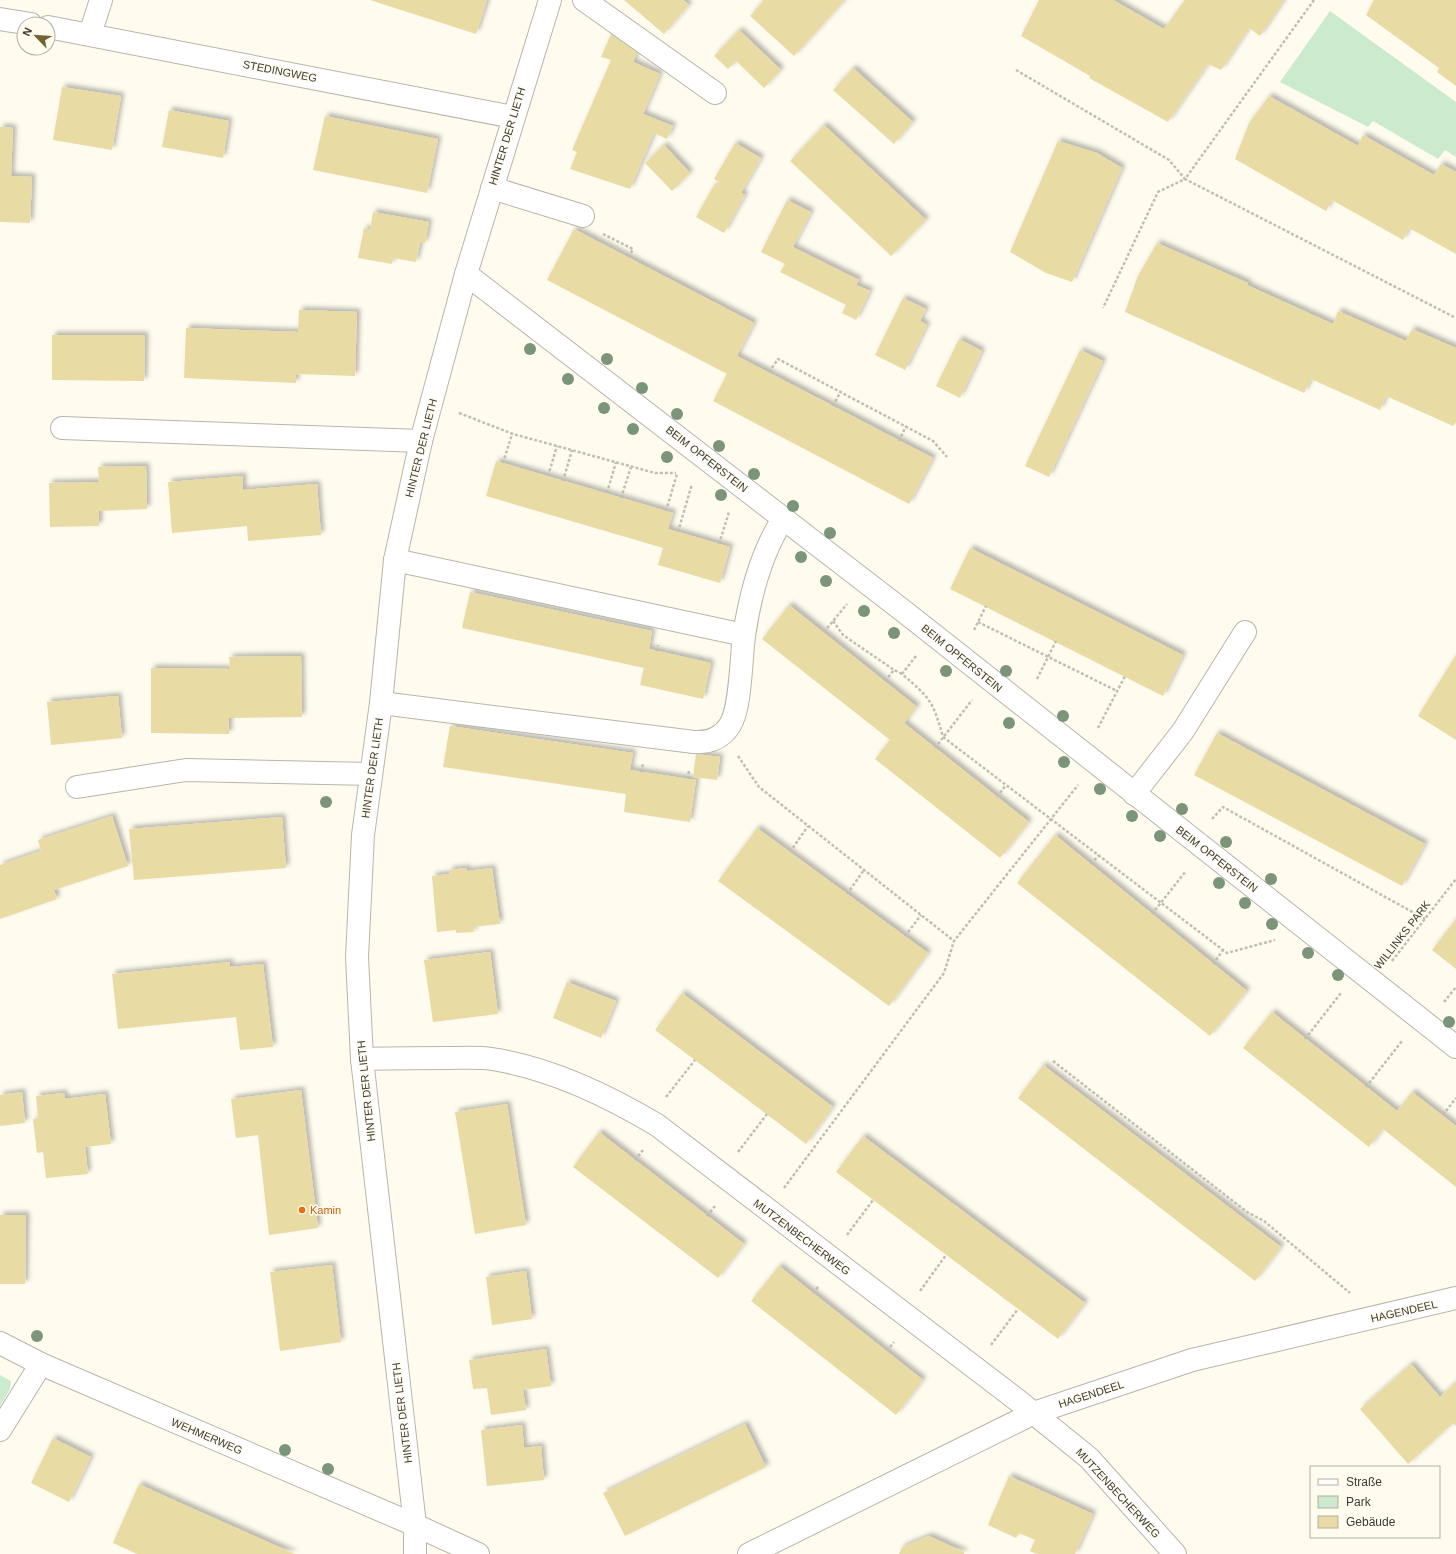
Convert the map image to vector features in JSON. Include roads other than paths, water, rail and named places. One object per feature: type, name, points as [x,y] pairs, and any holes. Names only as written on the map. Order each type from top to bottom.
[{"type":"street","points":[[90,34],[101,0]]},
{"type":"street","name":"HINTER DER LIETH","points":[[415,1554],[415,1525],[362,1059],[357,956],[363,835],[381,703],[395,560],[421,441],[466,274],[550,0]]},
{"type":"street","points":[[584,0],[715,93]]},
{"type":"street","points":[[0,19],[16,22]]},
{"type":"street","name":"STEDINGWEG","points":[[56,28],[513,117]]},
{"type":"street","points":[[492,188],[584,216]]},
{"type":"street","name":"BEIM OPFERSTEIN","points":[[466,274],[864,581],[1456,1047]]},
{"type":"street","points":[[62,428],[421,441]]},
{"type":"street","points":[[381,703],[694,742],[711,741],[723,734],[731,724],[736,712],[744,635],[754,588],[763,557],[771,538],[783,519]]},
{"type":"street","points":[[395,560],[744,635]]},
{"type":"street","points":[[1134,794],[1183,731],[1245,632]]},
{"type":"street","points":[[77,787],[186,770],[371,774]]},
{"type":"street","name":"MUTZENBECHERWEG","points":[[362,1059],[492,1059],[534,1069],[579,1085],[649,1120],[1034,1413],[1089,1458],[1175,1554]]},
{"type":"street","name":"HAGENDEEL","points":[[749,1554],[1034,1413],[1192,1360],[1456,1298]]},
{"type":"street","name":"WEHMERWEG","points":[[0,1343],[41,1364],[415,1525]]},
{"type":"street","points":[[0,1430],[41,1364]]},
{"type":"street","points":[[415,1525],[478,1554]]},
{"type":"place","name":"Kamin","points":[[302,1210]]}]
